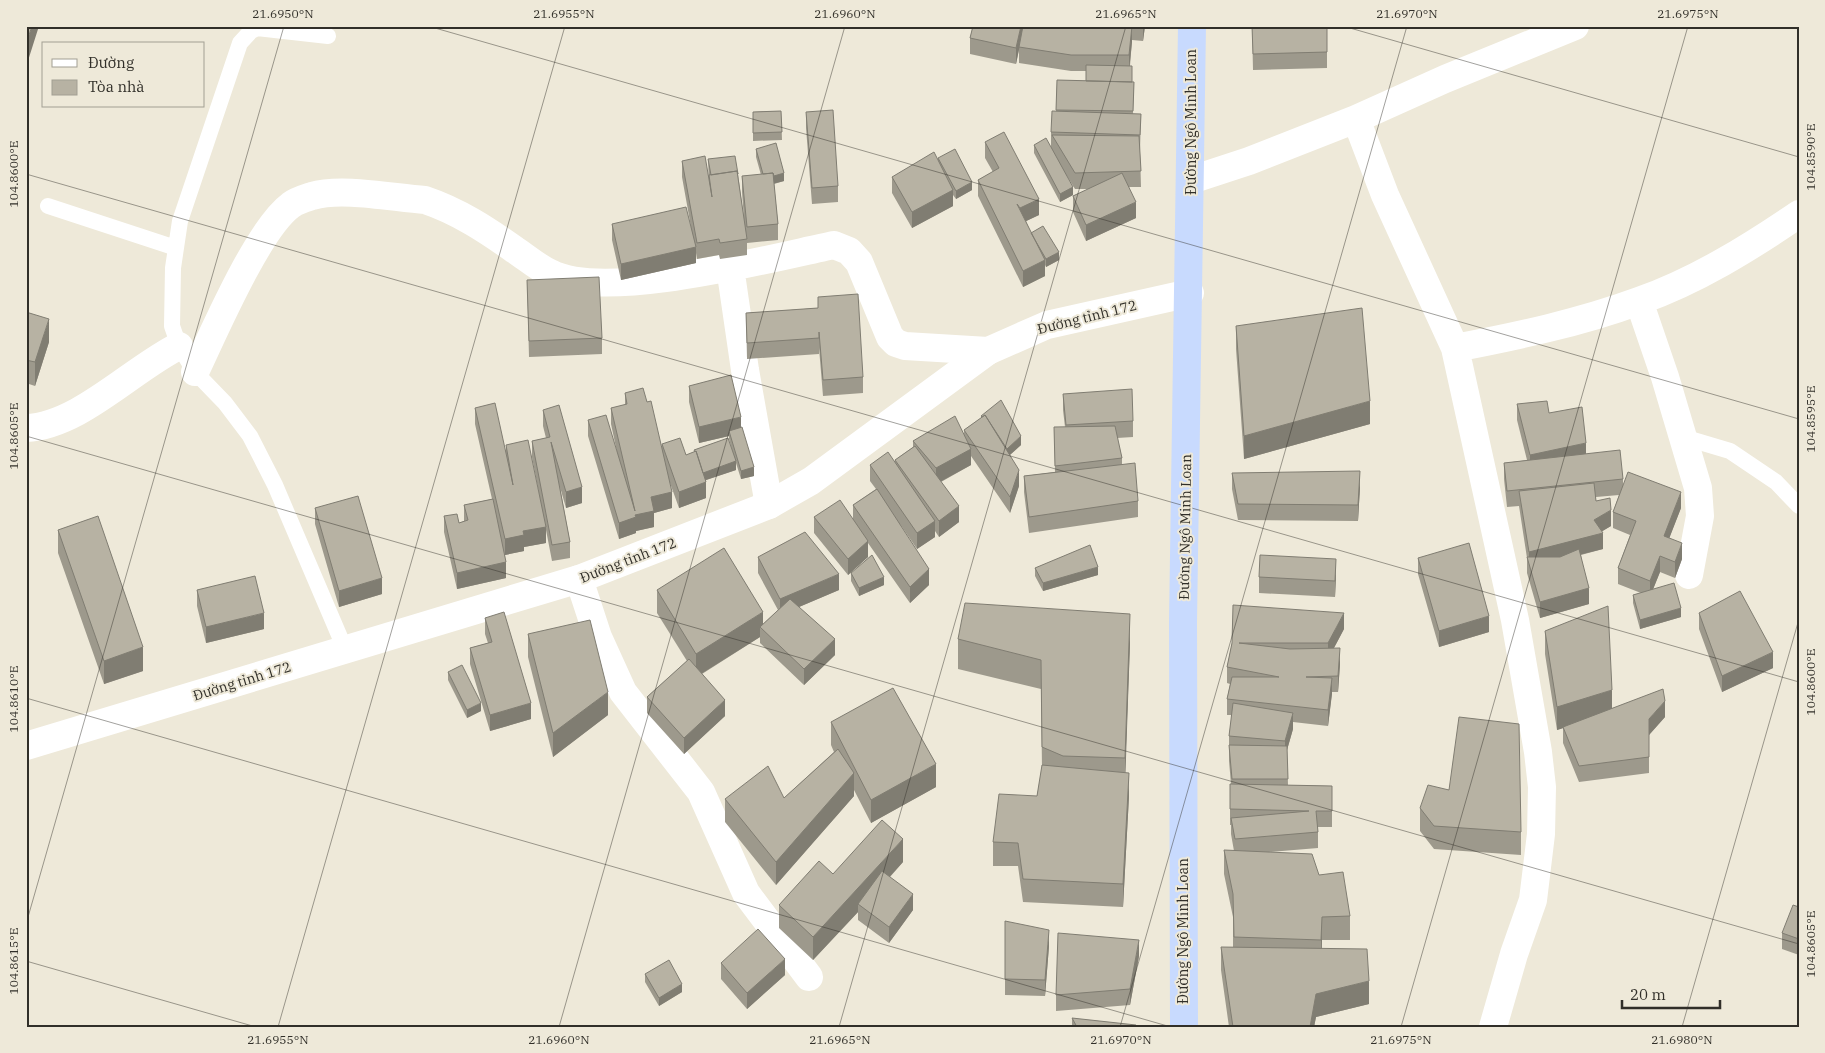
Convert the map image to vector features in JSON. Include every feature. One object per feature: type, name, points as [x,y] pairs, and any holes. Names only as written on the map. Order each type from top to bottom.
[{"type":"highway","name":"Đường Ngô Minh Loan","points":[[1184,1027],[1183,622],[1190,293],[1192,26]]},
{"type":"street","points":[[1191,180],[1249,161],[1356,119],[1445,79],[1575,26]]},
{"type":"street","points":[[1356,119],[1385,195],[1455,348],[1515,620],[1542,787],[1541,834],[1533,900],[1514,954],[1493,1027]]},
{"type":"street","points":[[195,372],[253,256],[277,218],[292,204],[313,196],[334,192],[425,200],[482,227],[550,274],[571,279],[615,284],[730,267],[834,245],[849,250],[859,262],[890,337],[896,343],[905,346],[988,351]]},
{"type":"street","points":[[1455,348],[1532,333],[1639,301],[1749,248],[1799,214]]},
{"type":"street","points":[[730,267],[745,370],[769,505]]},
{"type":"street","name":"Đường tỉnh 172","points":[[26,746],[579,579],[769,505],[810,481],[988,351],[1047,325],[1190,293]]},
{"type":"street","points":[[1639,301],[1698,488],[1700,516],[1689,575]]},
{"type":"street","points":[[26,428],[77,414],[159,356],[179,346]]},
{"type":"street","points":[[579,579],[598,637],[623,692],[700,792],[746,893],[809,977]]},
{"type":"lane","points":[[328,36],[264,28],[250,31],[240,43],[180,221],[173,268],[172,326],[179,346],[195,372],[225,403],[250,436],[275,485],[346,649]]},
{"type":"lane","points":[[48,206],[176,248]]},
{"type":"lane","points":[[1683,437],[1737,455],[1776,482],[1799,506]]},
{"type":"building","points":[[26,26],[32,26],[26,44]]},
{"type":"building","points":[[973,26],[1021,26],[1016,48],[970,38]]},
{"type":"building","points":[[1023,26],[1132,26],[1129,55],[1071,55],[1019,47]]},
{"type":"building","points":[[1252,26],[1327,26],[1327,52],[1253,54]]},
{"type":"building","points":[[1086,65],[1132,66],[1132,82],[1086,81]]},
{"type":"building","points":[[1057,80],[1134,82],[1133,111],[1056,110]]},
{"type":"building","points":[[833,110],[838,186],[812,188],[806,112]]},
{"type":"building","points":[[781,111],[782,132],[753,133],[753,112]]},
{"type":"building","points":[[1052,111],[1141,114],[1140,135],[1051,132]]},
{"type":"building","points":[[1004,132],[1039,199],[1020,208],[1017,204],[1045,260],[1023,271],[978,180],[999,168],[985,142]]},
{"type":"building","points":[[1052,135],[1139,136],[1141,171],[1075,173]]},
{"type":"building","points":[[1046,138],[1073,187],[1060,194],[1034,145]]},
{"type":"building","points":[[776,143],[784,173],[774,176],[773,173],[763,174],[756,149]]},
{"type":"building","points":[[955,149],[972,182],[956,191],[938,158]]},
{"type":"building","points":[[934,152],[953,190],[912,212],[892,177]]},
{"type":"building","points":[[705,156],[712,197],[709,175],[737,171],[747,239],[720,243],[719,239],[697,243],[682,161]]},
{"type":"building","points":[[735,156],[738,174],[737,171],[711,175],[708,159]]},
{"type":"building","points":[[773,173],[778,224],[747,227],[742,176]]},
{"type":"building","points":[[1122,173],[1136,202],[1086,225],[1073,196]]},
{"type":"building","points":[[686,207],[696,247],[621,264],[612,224]]},
{"type":"building","points":[[1043,226],[1059,252],[1046,259],[1031,233]]},
{"type":"building","points":[[599,277],[602,338],[529,341],[527,280]]},
{"type":"building","points":[[858,294],[863,377],[823,380],[819,332],[819,338],[747,343],[746,313],[818,308],[818,297]]},
{"type":"building","points":[[1362,308],[1370,401],[1244,436],[1236,326]]},
{"type":"building","points":[[26,312],[49,319],[35,362],[26,360]]},
{"type":"building","points":[[731,375],[741,417],[699,427],[689,386]]},
{"type":"building","points":[[643,388],[647,402],[651,401],[672,492],[651,497],[654,511],[635,515],[636,517],[619,523],[588,420],[606,415],[635,511],[611,408],[627,404],[625,393]]},
{"type":"building","points":[[1132,389],[1133,421],[1066,425],[1063,394]]},
{"type":"building","points":[[1001,400],[1021,436],[1007,449],[985,415],[981,416]]},
{"type":"building","points":[[1547,401],[1549,413],[1582,407],[1586,443],[1530,455],[1517,404]]},
{"type":"building","points":[[495,403],[513,485],[506,445],[528,440],[546,527],[523,531],[524,535],[505,539],[475,408]]},
{"type":"building","points":[[559,405],[582,487],[566,492],[551,442],[570,542],[552,545],[532,441],[550,437],[543,410]]},
{"type":"building","points":[[985,415],[1019,470],[1010,497],[964,430]]},
{"type":"building","points":[[955,416],[971,449],[936,468],[913,441]]},
{"type":"building","points":[[1115,426],[1122,458],[1055,466],[1054,427]]},
{"type":"building","points":[[742,427],[754,467],[741,471],[729,431]]},
{"type":"building","points":[[680,438],[686,455],[696,451],[706,482],[679,492],[662,444]]},
{"type":"building","points":[[728,438],[736,461],[703,473],[694,450]]},
{"type":"building","points":[[915,446],[959,506],[939,521],[895,460]]},
{"type":"building","points":[[1620,450],[1623,479],[1507,491],[1504,463]]},
{"type":"building","points":[[888,452],[935,521],[917,533],[870,465]]},
{"type":"building","points":[[1135,463],[1138,501],[1029,517],[1024,476]]},
{"type":"building","points":[[1360,471],[1358,505],[1238,504],[1232,473]]},
{"type":"building","points":[[1628,472],[1681,492],[1664,536],[1682,543],[1675,562],[1660,556],[1650,581],[1618,568],[1636,521],[1613,512]]},
{"type":"building","points":[[1594,483],[1596,501],[1610,498],[1611,510],[1594,520],[1603,533],[1529,552],[1519,491]]},
{"type":"building","points":[[877,489],[929,569],[910,587],[853,505]]},
{"type":"building","points":[[358,496],[382,578],[339,591],[315,508]]},
{"type":"building","points":[[493,499],[506,562],[457,573],[444,516],[457,514],[459,523],[468,520],[464,505]]},
{"type":"building","points":[[840,500],[868,541],[848,559],[814,517]]},
{"type":"building","points":[[98,516],[143,647],[104,661],[58,530]]},
{"type":"building","points":[[805,532],[839,574],[780,599],[758,557]]},
{"type":"building","points":[[1469,543],[1489,616],[1439,631],[1418,558]]},
{"type":"building","points":[[1090,545],[1098,567],[1043,583],[1035,568]]},
{"type":"building","points":[[724,548],[763,612],[696,654],[657,590]]},
{"type":"building","points":[[1579,549],[1589,588],[1540,602],[1527,557],[1560,557]]},
{"type":"building","points":[[872,555],[884,577],[859,588],[851,573]]},
{"type":"building","points":[[1260,555],[1336,559],[1335,581],[1259,577]]},
{"type":"building","points":[[255,576],[264,613],[206,627],[197,590]]},
{"type":"building","points":[[1674,583],[1681,608],[1640,620],[1633,595]]},
{"type":"building","points":[[1740,591],[1773,652],[1722,676],[1699,613]]},
{"type":"building","points":[[790,599],[835,639],[804,669],[760,627]]},
{"type":"building","points":[[965,603],[1130,614],[1125,758],[1063,756],[1042,747],[1041,660],[958,639]]},
{"type":"building","points":[[1233,605],[1344,613],[1328,643],[1239,643],[1290,649],[1340,648],[1338,676],[1306,677],[1332,678],[1328,710],[1227,699],[1232,677],[1279,677],[1227,667],[1232,643]]},
{"type":"building","points":[[1608,606],[1612,690],[1557,707],[1545,631]]},
{"type":"building","points":[[504,612],[531,703],[490,715],[470,648],[492,642],[485,618]]},
{"type":"building","points":[[590,620],[608,692],[553,733],[528,634]]},
{"type":"building","points":[[689,659],[725,700],[684,738],[647,697]]},
{"type":"building","points":[[462,665],[481,703],[467,710],[448,672]]},
{"type":"building","points":[[893,688],[936,764],[871,800],[831,722]]},
{"type":"building","points":[[1663,689],[1665,701],[1649,719],[1649,757],[1579,766],[1563,727]]},
{"type":"building","points":[[1233,703],[1293,713],[1285,741],[1229,736]]},
{"type":"building","points":[[1459,717],[1519,724],[1521,832],[1434,826],[1420,808],[1428,785],[1449,790]]},
{"type":"building","points":[[1229,745],[1287,746],[1288,779],[1232,779]]},
{"type":"building","points":[[838,749],[854,773],[776,862],[725,799],[768,766],[784,798]]},
{"type":"building","points":[[1042,765],[1129,773],[1123,884],[1023,879],[1018,843],[993,842],[999,794],[1037,796]]},
{"type":"building","points":[[1230,784],[1332,786],[1332,811],[1316,811],[1318,832],[1235,839],[1231,818],[1309,811],[1230,809]]},
{"type":"building","points":[[882,820],[903,839],[813,937],[779,905],[819,861],[833,874]]},
{"type":"building","points":[[1224,850],[1312,854],[1319,875],[1343,872],[1350,916],[1322,917],[1321,940],[1234,937],[1233,894]]},
{"type":"building","points":[[882,871],[913,894],[889,927],[858,904]]},
{"type":"building","points":[[1793,905],[1799,907],[1799,939],[1782,933]]},
{"type":"building","points":[[1005,921],[1049,930],[1045,980],[1005,979]]},
{"type":"building","points":[[758,929],[785,959],[747,993],[721,963]]},
{"type":"building","points":[[1058,933],[1139,940],[1130,989],[1056,995]]},
{"type":"building","points":[[1221,947],[1367,949],[1369,981],[1316,994],[1310,1027],[1233,1027]]},
{"type":"building","points":[[669,960],[682,984],[659,998],[645,974]]},
{"type":"building","points":[[1072,1018],[1136,1025],[1136,1027],[1077,1027]]}]
